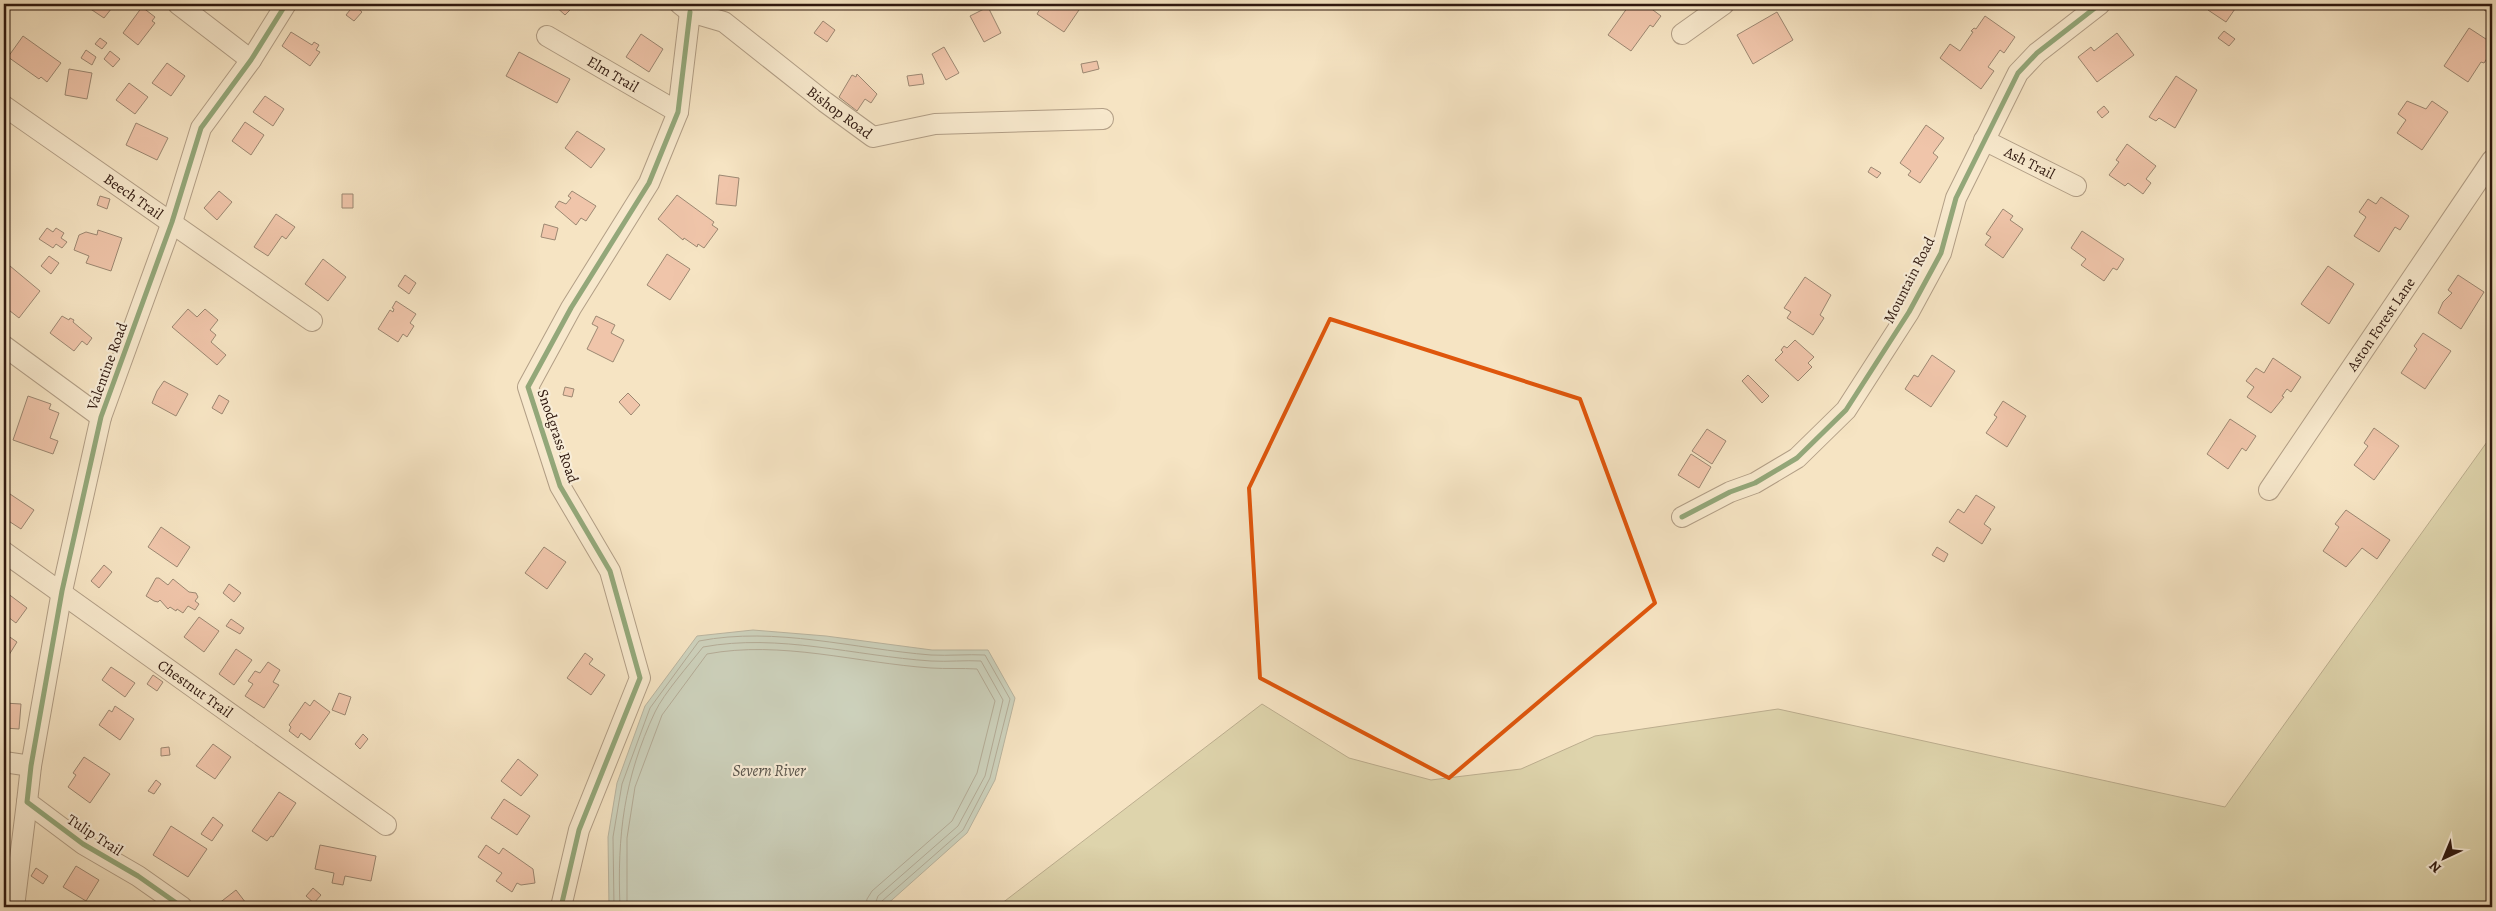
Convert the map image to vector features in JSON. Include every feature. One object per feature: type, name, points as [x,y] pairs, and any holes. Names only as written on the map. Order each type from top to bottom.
[{"type":"street","points":[[178,4],[251,60]]},
{"type":"street","name":"Valentine Road","points":[[31,766],[62,591],[101,417],[172,222],[201,128],[251,60],[286,4]]},
{"type":"street","points":[[1682,34],[1724,4]]},
{"type":"street","name":"Mountain Road","points":[[1682,517],[1730,492],[1755,483],[1798,458],[1846,410],[1909,312],[1941,253],[1956,198],[2018,73],[2037,53],[2100,4]]},
{"type":"street","name":"Snodgrass Road","points":[[561,907],[579,830],[640,678],[610,571],[560,486],[528,387],[571,308],[649,183],[678,112],[685,8]]},
{"type":"street","name":"Bishop Road","points":[[685,8],[724,22],[825,102],[873,137],[935,124],[1103,119]]},
{"type":"street","name":"Elm Trail","points":[[547,36],[678,112]]},
{"type":"street","name":"Beech Trail","points":[[4,106],[312,321]]},
{"type":"street","name":"Ash Trail","points":[[1984,140],[2076,186]]},
{"type":"street","name":"Aston Forest Lane","points":[[2269,490],[2492,160]]},
{"type":"street","points":[[4,346],[101,417]]},
{"type":"street","name":"Chestnut Trail","points":[[4,552],[62,591],[386,825]]},
{"type":"street","points":[[4,762],[31,766],[14,907]]},
{"type":"street","name":"Tulip Trail","points":[[27,802],[83,844],[138,876],[182,907]]},
{"type":"highlighted area","points":[[1330,319],[1580,399],[1655,603],[1449,778],[1260,678],[1249,488]]},
{"type":"green space","points":[[2492,435],[2492,907],[997,907],[1262,704],[1349,758],[1431,780],[1521,769],[1595,736],[1778,709],[2225,807]]},
{"type":"water","name":"Severn River","points":[[753,630],[826,636],[932,650],[988,650],[1015,698],[995,780],[967,833],[884,907],[609,907],[608,837],[617,783],[645,706],[697,636]]},
{"type":"building","points":[[83,4],[115,4],[104,18]]},
{"type":"building","points":[[553,4],[576,4],[565,15]]},
{"type":"building","points":[[1043,4],[1076,4],[1081,7],[1064,32],[1037,14]]},
{"type":"building","points":[[1630,4],[1645,4],[1661,16],[1653,27],[1650,25],[1631,51],[1608,35]]},
{"type":"building","points":[[2212,4],[2241,4],[2239,8],[2237,6],[2226,22],[2208,10]]},
{"type":"building","points":[[2486,4],[2492,4],[2492,16],[2483,9]]},
{"type":"building","points":[[354,5],[362,12],[354,21],[346,15]]},
{"type":"building","points":[[142,7],[155,17],[152,21],[155,23],[138,45],[123,33]]},
{"type":"building","points":[[988,7],[1001,33],[984,42],[970,16]]},
{"type":"building","points":[[1777,12],[1793,40],[1753,64],[1737,35]]},
{"type":"building","points":[[1985,16],[2015,37],[2004,53],[2000,50],[1988,67],[1994,71],[1981,89],[1940,58],[1950,44],[1960,51],[1973,32],[1971,31],[1974,28],[1976,29]]},
{"type":"building","points":[[823,21],[835,30],[827,42],[814,33]]},
{"type":"building","points":[[2469,28],[2492,43],[2492,51],[2484,63],[2481,62],[2468,82],[2444,66]]},
{"type":"building","points":[[2224,31],[2235,39],[2229,46],[2218,38]]},
{"type":"building","points":[[291,32],[312,45],[314,42],[319,45],[316,50],[320,52],[310,66],[282,46]]},
{"type":"building","points":[[2117,33],[2134,55],[2097,82],[2078,57],[2091,47],[2094,51]]},
{"type":"building","points":[[641,34],[663,49],[649,72],[626,57]]},
{"type":"building","points":[[23,36],[61,63],[47,82],[41,77],[39,79],[8,57]]},
{"type":"building","points":[[100,38],[107,43],[102,49],[95,44]]},
{"type":"building","points":[[944,47],[959,73],[946,80],[932,54]]},
{"type":"building","points":[[86,50],[96,57],[92,65],[81,58]]},
{"type":"building","points":[[110,51],[120,59],[113,67],[104,59]]},
{"type":"building","points":[[519,52],[570,79],[557,103],[506,76]]},
{"type":"building","points":[[1097,61],[1099,69],[1083,73],[1081,64]]},
{"type":"building","points":[[167,63],[185,76],[171,96],[152,83]]},
{"type":"building","points":[[69,69],[92,73],[87,99],[65,95]]},
{"type":"building","points":[[857,74],[877,94],[871,103],[865,99],[857,111],[839,97],[852,75],[856,77]]},
{"type":"building","points":[[922,74],[924,84],[909,86],[907,76]]},
{"type":"building","points":[[2176,76],[2197,90],[2175,128],[2159,118],[2156,121],[2149,117]]},
{"type":"building","points":[[129,83],[148,97],[135,114],[116,100]]},
{"type":"building","points":[[265,96],[284,109],[273,126],[253,112]]},
{"type":"building","points":[[2407,101],[2426,109],[2432,101],[2448,112],[2422,150],[2397,133],[2406,120],[2398,114]]},
{"type":"building","points":[[2104,106],[2109,112],[2102,118],[2097,112]]},
{"type":"building","points":[[245,122],[264,135],[251,155],[232,141]]},
{"type":"building","points":[[136,123],[168,138],[157,160],[126,145]]},
{"type":"building","points":[[1926,125],[1944,138],[1933,153],[1938,157],[1920,183],[1908,175],[1911,171],[1900,163]]},
{"type":"building","points":[[577,131],[605,149],[591,168],[565,148]]},
{"type":"building","points":[[2127,144],[2156,166],[2146,179],[2151,183],[2143,194],[2128,183],[2125,186],[2109,175],[2119,162],[2116,160]]},
{"type":"building","points":[[1871,167],[1881,173],[1877,178],[1868,172]]},
{"type":"building","points":[[719,175],[739,178],[736,206],[716,204]]},
{"type":"building","points":[[219,191],[232,202],[217,220],[204,208]]},
{"type":"building","points":[[572,191],[596,206],[586,221],[581,218],[576,225],[555,207],[559,201],[566,204],[571,198],[568,196]]},
{"type":"building","points":[[342,194],[353,194],[353,208],[342,208]]},
{"type":"building","points":[[677,195],[714,222],[712,225],[718,229],[704,248],[698,244],[697,247],[684,238],[683,240],[658,219]]},
{"type":"building","points":[[100,196],[110,199],[107,209],[97,205]]},
{"type":"building","points":[[2381,197],[2409,216],[2400,230],[2395,227],[2379,252],[2354,236],[2366,217],[2359,212],[2368,199],[2376,204]]},
{"type":"building","points":[[2003,209],[2013,216],[2010,220],[2023,229],[2003,258],[1985,245],[1991,237],[1986,234]]},
{"type":"building","points":[[276,214],[295,227],[286,239],[282,236],[268,256],[254,247]]},
{"type":"building","points":[[544,224],[558,228],[555,240],[541,237]]},
{"type":"building","points":[[47,228],[53,232],[56,228],[64,233],[61,238],[67,242],[62,248],[56,244],[53,248],[39,239]]},
{"type":"building","points":[[98,230],[122,238],[111,271],[86,263],[89,256],[74,250],[79,235],[86,232],[97,235]]},
{"type":"building","points":[[2082,231],[2124,259],[2117,270],[2113,268],[2104,281],[2081,265],[2086,259],[2071,248]]},
{"type":"building","points":[[667,254],[690,269],[670,300],[647,285]]},
{"type":"building","points":[[49,256],[59,263],[51,274],[41,266]]},
{"type":"building","points":[[323,259],[346,277],[328,301],[305,284]]},
{"type":"building","points":[[4,261],[40,291],[19,318],[5,307],[9,302],[4,293]]},
{"type":"building","points":[[2328,266],[2354,284],[2329,324],[2301,304]]},
{"type":"building","points":[[405,275],[416,283],[409,294],[398,286]]},
{"type":"building","points":[[2458,275],[2484,292],[2461,329],[2438,313],[2443,302],[2452,293],[2448,290]]},
{"type":"building","points":[[1805,277],[1831,295],[1820,315],[1824,318],[1813,335],[1787,318],[1791,312],[1784,308]]},
{"type":"building","points":[[396,301],[416,314],[410,323],[414,326],[407,337],[403,334],[398,342],[378,329],[390,310],[393,312],[394,309],[392,308]]},
{"type":"building","points":[[188,309],[197,317],[205,309],[218,320],[210,330],[216,335],[211,342],[226,355],[217,365],[172,327]]},
{"type":"building","points":[[62,316],[69,320],[70,318],[74,320],[73,322],[92,338],[87,345],[82,341],[74,351],[50,333]]},
{"type":"building","points":[[596,316],[615,325],[611,333],[624,340],[613,362],[587,349],[598,327],[592,324]]},
{"type":"building","points":[[2423,333],[2451,351],[2425,389],[2401,373],[2417,349],[2414,346]]},
{"type":"building","points":[[1795,340],[1814,357],[1808,363],[1812,367],[1798,381],[1775,360],[1783,352],[1781,350],[1784,346],[1787,348]]},
{"type":"building","points":[[1932,355],[1955,371],[1931,407],[1905,389],[1914,375],[1918,377]]},
{"type":"building","points":[[2273,358],[2301,377],[2291,392],[2287,389],[2282,396],[2284,397],[2271,413],[2247,397],[2254,387],[2246,381],[2256,368],[2264,373]]},
{"type":"building","points":[[1748,375],[1769,396],[1762,403],[1742,381]]},
{"type":"building","points":[[164,381],[188,394],[176,416],[152,403]]},
{"type":"building","points":[[565,387],[574,389],[572,397],[563,395]]},
{"type":"building","points":[[628,393],[640,405],[631,415],[619,402]]},
{"type":"building","points":[[219,395],[229,401],[222,414],[212,408]]},
{"type":"building","points":[[28,396],[51,404],[49,409],[59,413],[50,438],[58,441],[53,454],[13,440]]},
{"type":"building","points":[[2003,401],[2026,416],[2007,447],[1986,433],[1997,417],[1994,415]]},
{"type":"building","points":[[2230,419],[2256,436],[2246,451],[2242,448],[2228,469],[2207,454]]},
{"type":"building","points":[[2374,428],[2399,446],[2374,480],[2354,465],[2368,446],[2364,443]]},
{"type":"building","points":[[1707,429],[1726,441],[1712,464],[1692,451]]},
{"type":"building","points":[[1691,454],[1711,467],[1699,488],[1678,475]]},
{"type":"building","points":[[4,490],[34,510],[21,529],[4,518]]},
{"type":"building","points":[[1976,495],[1995,507],[1984,524],[1991,529],[1982,544],[1949,522],[1958,509],[1964,513]]},
{"type":"building","points":[[2346,510],[2390,540],[2377,559],[2362,548],[2346,567],[2323,551],[2339,527],[2335,524]]},
{"type":"building","points":[[161,527],[190,547],[177,567],[148,547]]},
{"type":"building","points":[[544,547],[566,562],[547,589],[525,573]]},
{"type":"building","points":[[1937,547],[1948,554],[1944,562],[1932,555]]},
{"type":"building","points":[[104,565],[112,572],[99,588],[91,581]]},
{"type":"building","points":[[156,578],[159,578],[168,585],[173,579],[189,592],[196,593],[198,597],[195,601],[199,604],[195,610],[188,606],[183,613],[170,607],[168,609],[160,600],[158,602],[154,601],[146,596]]},
{"type":"building","points":[[229,584],[241,593],[234,602],[223,593]]},
{"type":"building","points":[[7,593],[27,608],[16,623],[4,614],[4,598]]},
{"type":"building","points":[[199,617],[219,631],[204,652],[184,637]]},
{"type":"building","points":[[231,619],[244,628],[240,634],[226,626]]},
{"type":"building","points":[[4,633],[17,642],[4,663]]},
{"type":"building","points":[[236,649],[252,660],[234,685],[219,674]]},
{"type":"building","points":[[585,653],[593,659],[589,664],[605,675],[591,695],[567,678]]},
{"type":"building","points":[[268,662],[280,670],[273,682],[279,685],[264,708],[245,696],[253,684],[248,681],[255,671],[260,673]]},
{"type":"building","points":[[111,667],[135,683],[125,697],[102,680]]},
{"type":"building","points":[[153,675],[163,682],[157,691],[147,684]]},
{"type":"building","points":[[339,693],[351,697],[345,715],[332,710]]},
{"type":"building","points":[[314,700],[330,712],[310,740],[301,733],[298,738],[289,731],[291,727],[289,725],[305,702],[310,706]]},
{"type":"building","points":[[4,703],[21,704],[19,729],[5,728],[4,731]]},
{"type":"building","points":[[115,706],[134,719],[120,740],[99,725],[109,710],[112,712]]},
{"type":"building","points":[[363,734],[368,739],[360,749],[355,744]]},
{"type":"building","points":[[213,744],[231,757],[215,779],[196,766]]},
{"type":"building","points":[[169,747],[170,755],[161,756],[161,748]]},
{"type":"building","points":[[84,757],[110,774],[90,803],[68,787],[76,775],[73,773]]},
{"type":"building","points":[[518,759],[538,775],[521,796],[501,781]]},
{"type":"building","points":[[156,780],[161,784],[154,794],[148,791]]},
{"type":"building","points":[[279,792],[296,803],[273,837],[271,836],[267,841],[252,831]]},
{"type":"building","points":[[504,799],[530,816],[517,835],[491,818]]},
{"type":"building","points":[[213,817],[223,825],[212,841],[201,834]]},
{"type":"building","points":[[171,826],[207,849],[188,877],[153,855]]},
{"type":"building","points":[[320,845],[376,856],[371,881],[345,876],[343,885],[332,883],[334,873],[315,869]]},
{"type":"building","points":[[486,845],[499,854],[503,848],[533,869],[535,883],[521,885],[517,883],[512,892],[496,881],[502,873],[478,857]]},
{"type":"building","points":[[76,866],[99,880],[86,901],[63,887]]},
{"type":"building","points":[[36,868],[48,876],[43,884],[31,876]]},
{"type":"building","points":[[313,888],[321,895],[314,903],[306,896]]},
{"type":"building","points":[[236,890],[249,907],[221,907],[218,904]]},
{"type":"cycle path","points":[[182,907],[138,876],[83,844],[27,802],[31,766],[62,591],[101,417],[172,222],[201,128],[251,60],[286,4]]},
{"type":"cycle path","points":[[1682,517],[1730,492],[1755,483],[1797,458],[1846,410],[1909,312],[1941,253],[1956,198],[2018,73],[2037,53],[2100,4]]},
{"type":"cycle path","points":[[561,907],[579,830],[640,678],[610,571],[560,486],[528,387],[571,308],[649,183],[678,112],[690,12]]}]
